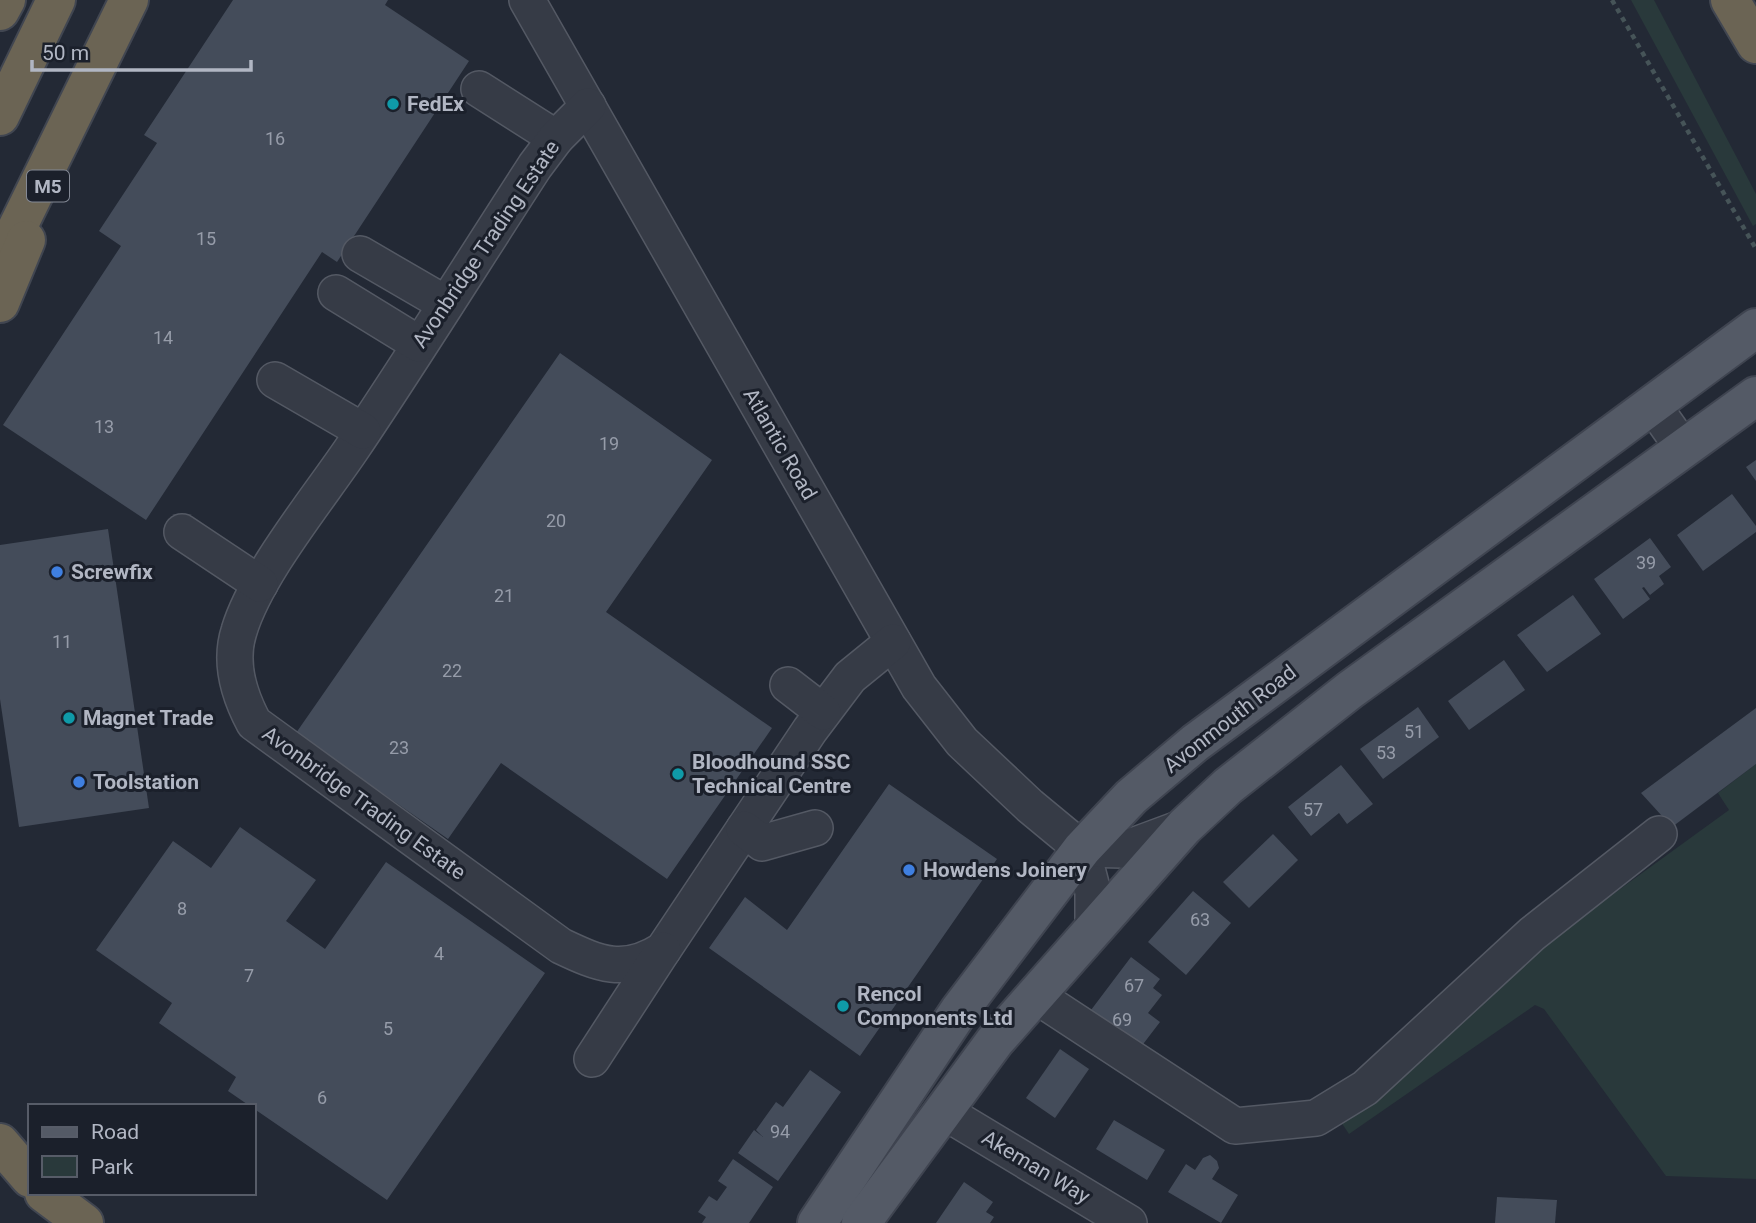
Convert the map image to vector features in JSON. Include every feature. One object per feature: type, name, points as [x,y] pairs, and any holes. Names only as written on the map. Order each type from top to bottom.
[{"type":"highway","points":[[0,10],[6,0]]},
{"type":"highway","points":[[0,116],[56,0]]},
{"type":"highway","name":"M5","points":[[0,263],[129,0]]},
{"type":"highway","points":[[1730,0],[1756,44]]},
{"type":"highway","name":"M5","points":[[0,303],[96,70]]},
{"type":"highway","points":[[0,1143],[28,1176]]},
{"type":"highway","points":[[47,1195],[84,1223]]},
{"type":"main road","name":"Avonmouth Road","points":[[817,1223],[959,1011],[1082,849],[1131,797],[1195,743],[1756,328]]},
{"type":"main road","points":[[860,1223],[995,1041],[1184,827],[1228,786],[1350,690],[1756,396]]},
{"type":"street","name":"Atlantic Road","points":[[527,0],[919,687],[962,742],[1030,806],[1082,849]]},
{"type":"street","points":[[479,89],[550,133]]},
{"type":"street","name":"Avonbridge Trading Estate","points":[[588,106],[550,133],[446,304],[250,598],[237,634],[235,667],[243,702],[254,723],[561,946],[596,963],[617,966],[650,958],[663,950]]},
{"type":"street","points":[[360,254],[446,304]]},
{"type":"street","points":[[336,293],[419,344]]},
{"type":"street","points":[[275,380],[363,432]]},
{"type":"street","points":[[1652,404],[1684,449]]},
{"type":"street","points":[[182,532],[260,584]]},
{"type":"street","points":[[593,1059],[823,712],[850,677],[893,642]]},
{"type":"street","points":[[788,685],[823,712]]},
{"type":"street","points":[[1093,930],[1093,891],[1082,849],[1122,850],[1184,827]]},
{"type":"street","points":[[744,829],[762,844],[815,828]]},
{"type":"street","points":[[1035,995],[1235,1126],[1316,1118],[1365,1088],[1532,934],[1659,834]]},
{"type":"street","name":"Akeman Way","points":[[943,1111],[1129,1223]]},
{"type":"path","points":[[1612,0],[1756,249]]},
{"type":"green space","points":[[1631,0],[1654,0],[1756,194],[1756,224],[1753,226]]},
{"type":"green space","points":[[1756,764],[1756,1179],[1666,1176],[1544,1009],[1535,1005],[1349,1134],[1333,1110],[1565,929],[1729,810],[1718,793]]},
{"type":"building","points":[[233,0],[388,0],[385,5],[469,61],[337,262],[322,252],[146,520],[3,425],[121,246],[99,231],[157,143],[144,135]]},
{"type":"building","points":[[560,353],[712,460],[606,612],[772,728],[667,879],[501,763],[448,839],[296,733]]},
{"type":"building","points":[[1756,460],[1756,481],[1746,467]]},
{"type":"building","points":[[1732,494],[1756,526],[1756,532],[1703,571],[1677,535]]},
{"type":"building","points":[[108,529],[149,808],[19,827],[0,699],[0,545]]},
{"type":"building","points":[[1650,538],[1671,567],[1659,576],[1664,584],[1650,595],[1642,588],[1650,599],[1623,619],[1594,579]]},
{"type":"building","points":[[1573,595],[1601,634],[1547,672],[1517,635]]},
{"type":"building","points":[[1504,660],[1525,690],[1469,730],[1448,701]]},
{"type":"building","points":[[1418,707],[1439,737],[1383,779],[1360,749]]},
{"type":"building","points":[[1756,708],[1756,764],[1672,827],[1641,793]]},
{"type":"building","points":[[1341,765],[1373,804],[1347,824],[1339,813],[1311,836],[1288,807]]},
{"type":"building","points":[[889,784],[997,859],[860,1056],[709,948],[745,897],[787,930]]},
{"type":"building","points":[[240,827],[316,880],[286,921],[325,949],[386,862],[545,973],[387,1200],[256,1110],[256,1104],[247,1104],[228,1091],[236,1077],[159,1023],[172,1003],[96,950],[173,841],[211,868]]},
{"type":"building","points":[[1273,834],[1298,860],[1249,908],[1223,882]]},
{"type":"building","points":[[1193,891],[1231,923],[1186,975],[1148,942]]},
{"type":"building","points":[[1131,957],[1160,979],[1153,988],[1162,995],[1148,1013],[1160,1022],[1134,1056],[1085,1018]]},
{"type":"building","points":[[1060,1049],[1089,1069],[1055,1118],[1026,1098]]},
{"type":"building","points":[[810,1070],[841,1092],[778,1181],[738,1153],[754,1130],[763,1137],[756,1130],[776,1102],[783,1107]]},
{"type":"building","points":[[1114,1120],[1165,1150],[1147,1180],[1096,1149]]},
{"type":"building","points":[[1210,1155],[1217,1161],[1219,1168],[1212,1179],[1238,1195],[1221,1223],[1168,1192],[1186,1164],[1195,1170],[1203,1158]]},
{"type":"building","points":[[733,1159],[773,1187],[749,1223],[702,1223],[706,1217],[698,1212],[709,1196],[717,1201],[727,1187],[718,1181]]},
{"type":"building","points":[[964,1182],[993,1202],[986,1212],[994,1217],[990,1223],[936,1223]]},
{"type":"building","points":[[1497,1197],[1557,1200],[1555,1223],[1495,1223]]},
{"type":"place","name":"FedEx","points":[[393,104]]},
{"type":"place","name":"Screwfix","points":[[57,572]]},
{"type":"place","name":"Magnet Trade","points":[[69,718]]},
{"type":"place","name":"Bloodhound SSC Technical Centre","points":[[678,774]]},
{"type":"place","name":"Toolstation","points":[[79,782]]},
{"type":"place","name":"Howdens Joinery","points":[[909,870]]},
{"type":"place","name":"Rencol Components Ltd","points":[[843,1006]]}]
